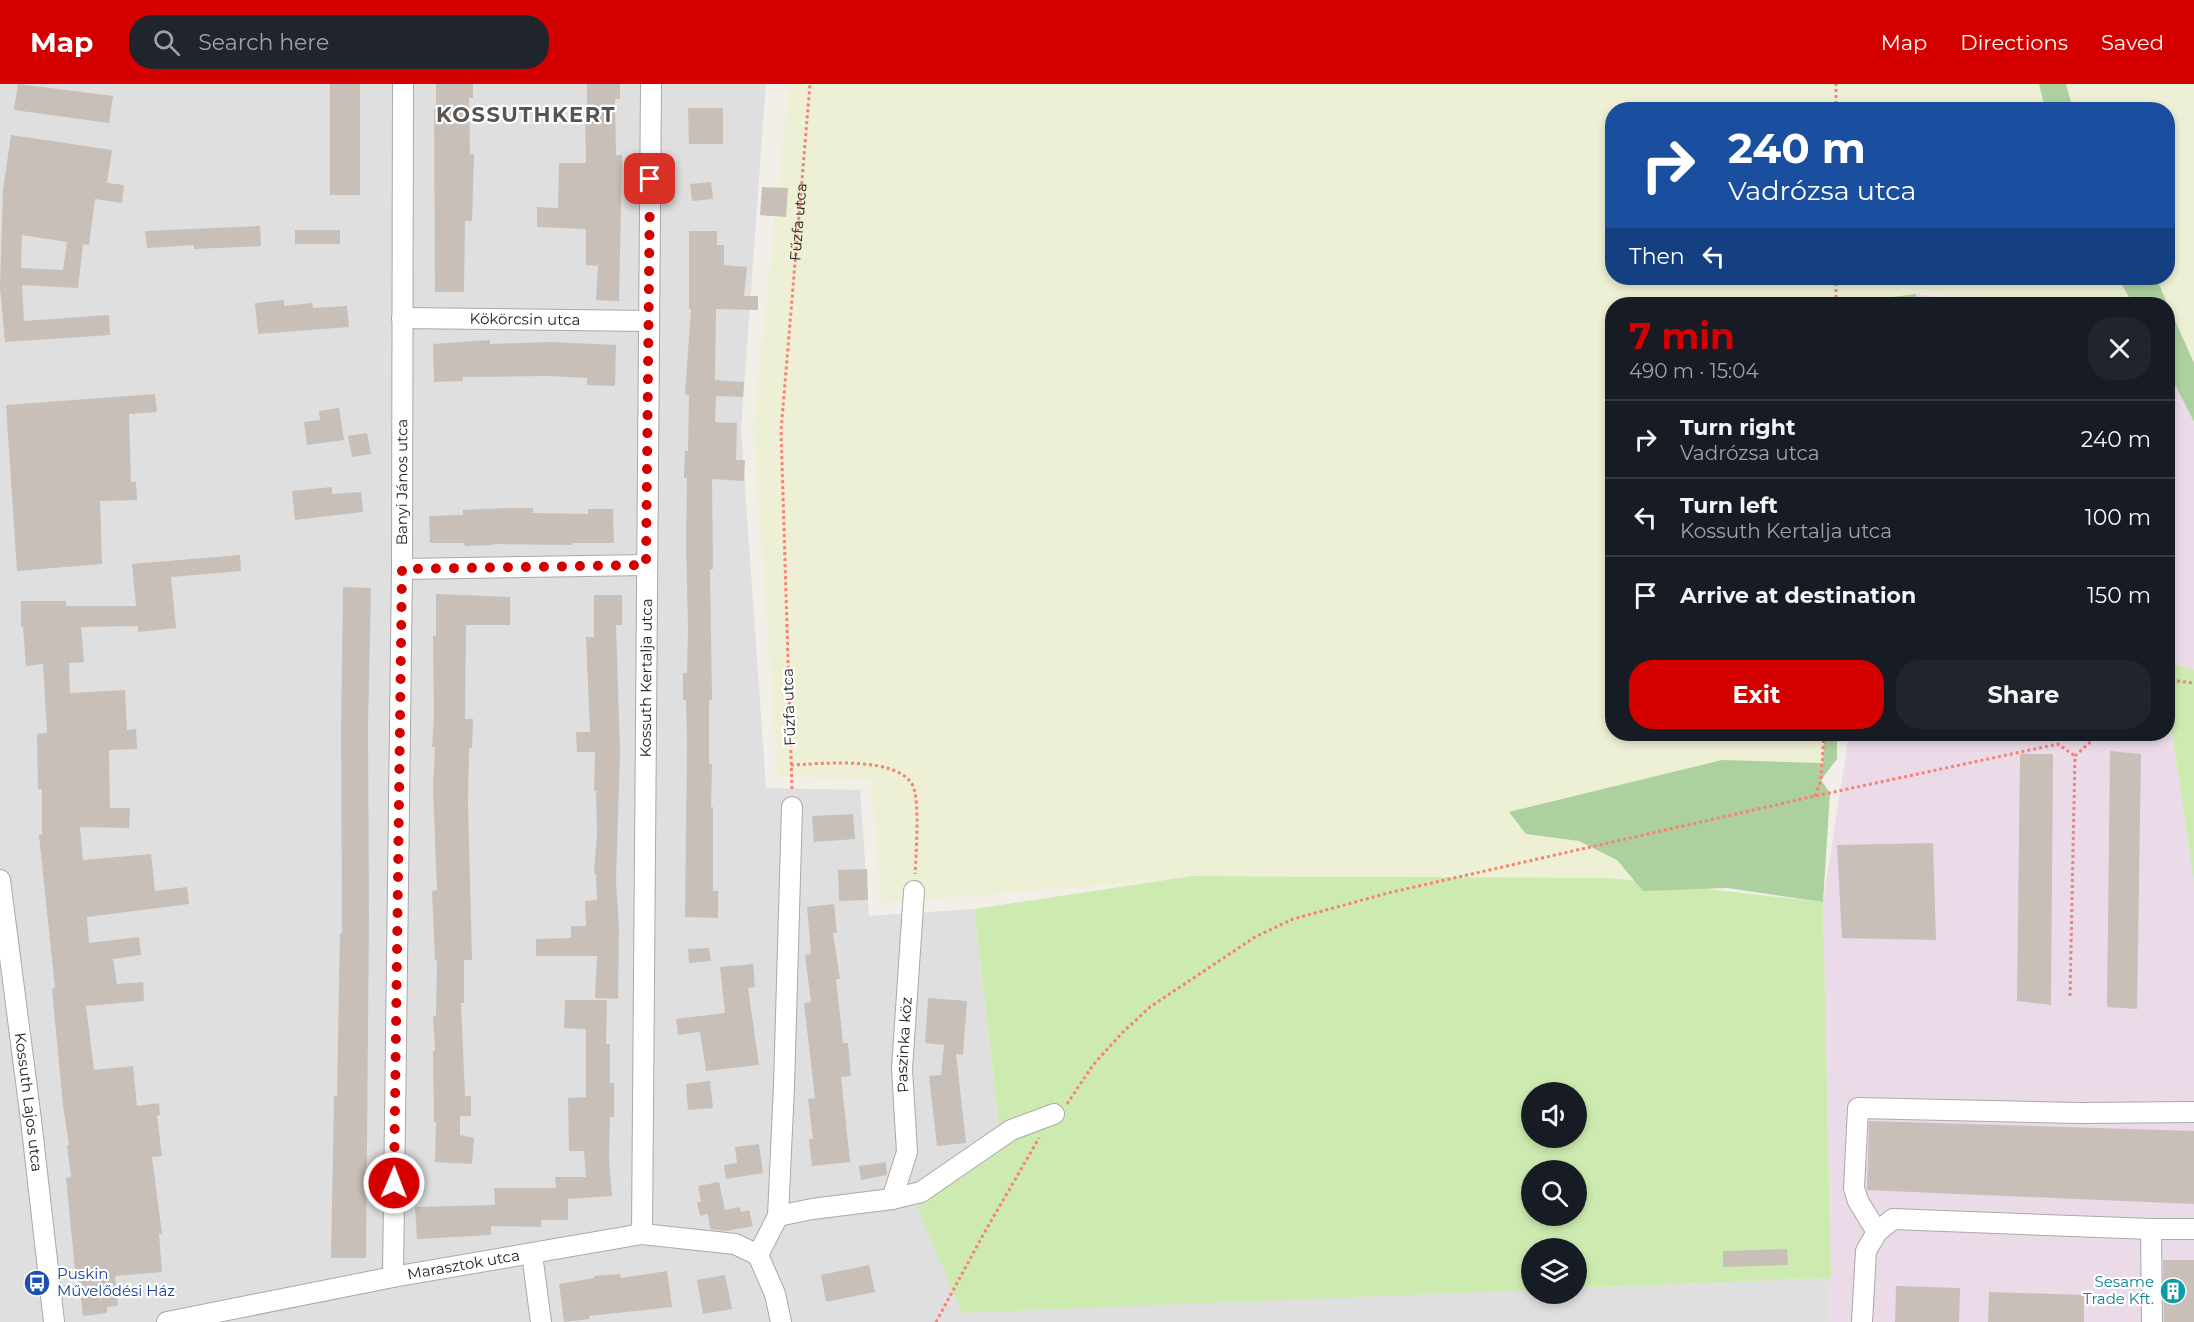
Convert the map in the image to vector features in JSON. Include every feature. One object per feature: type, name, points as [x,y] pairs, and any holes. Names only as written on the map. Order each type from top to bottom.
[{"type":"street","name":"Banyi János utca","points":[[393,1277],[402,569],[404,84]]},
{"type":"street","name":"Kossuth Kertalja utca","points":[[642,1234],[651,84]]},
{"type":"street","name":"Kökörcsin utca","points":[[402,318],[649,321]]},
{"type":"street","points":[[402,569],[646,565]]},
{"type":"street","points":[[781,1322],[775,1294],[759,1255],[778,1216],[792,807]]},
{"type":"street","name":"Kossuth Lajos utca","points":[[0,880],[54,1322]]},
{"type":"street","name":"Paszinka köz","points":[[892,1199],[906,1152],[902,1069],[914,891]]},
{"type":"street","points":[[1876,1232],[1858,1201],[1854,1188],[1858,1108],[2080,1113],[2194,1112]]},
{"type":"street","points":[[778,1216],[812,1209],[892,1199],[921,1192],[1011,1130],[1054,1114]]},
{"type":"street","points":[[1862,1322],[1866,1251],[1876,1232],[1893,1219],[2194,1229]]},
{"type":"street","points":[[2151,1229],[2152,1322]]},
{"type":"street","name":"Marasztok utca","points":[[168,1322],[393,1277],[642,1234],[735,1244],[759,1255]]},
{"type":"street","points":[[532,1254],[541,1322]]},
{"type":"path","name":"Fűzfa utca","points":[[792,807],[781,431],[810,84]]},
{"type":"path","points":[[1836,84],[1836,102]]},
{"type":"path","points":[[2177,681],[2194,683]]},
{"type":"path","points":[[1815,796],[1821,780],[1824,741]]},
{"type":"path","points":[[2070,996],[2075,756],[2091,741]]},
{"type":"path","points":[[936,1322],[983,1235],[1054,1114],[1063,1110],[1093,1065],[1150,1007],[1255,937],[1293,920],[1388,893],[1815,796],[2058,744],[2075,756]]},
{"type":"path","points":[[791,765],[858,764],[894,770],[905,776],[914,788],[917,826],[914,891]]},
{"type":"shaded area","points":[[0,84],[766,84],[741,429],[766,788],[860,790],[869,916],[974,909],[1002,1150],[1521,1287],[1521,1304],[1587,1304],[1587,1288],[1831,1278],[1830,1322],[0,1322]]},
{"type":"shaded area","points":[[1916,294],[1939,297],[1916,297]]},
{"type":"shaded area","points":[[2175,385],[2194,422],[2194,670],[2175,664]]},
{"type":"shaded area","points":[[1848,741],[2173,741],[2194,882],[2194,1322],[1830,1322],[1823,902]]},
{"type":"green space","points":[[789,84],[2039,84],[2043,102],[1605,102],[1605,285],[2122,285],[2129,297],[1979,297],[1916,294],[1892,297],[1605,297],[1605,741],[1824,741],[1823,763],[1722,760],[1579,841],[1618,860],[1643,891],[1605,878],[1222,925],[1189,878],[881,903],[871,779],[778,777],[753,429]]},
{"type":"green space","points":[[2039,84],[2066,84],[2071,102],[2043,102]]},
{"type":"green space","points":[[2066,84],[2194,84],[2194,363],[2175,320],[2175,297],[2164,297],[2159,285],[2175,285],[2175,102],[2071,102]]},
{"type":"green space","points":[[2122,285],[2159,285],[2165,297],[2129,297]]},
{"type":"green space","points":[[1916,294],[1916,297],[1892,297]]},
{"type":"green space","points":[[2175,321],[2194,363],[2194,422],[2175,385]]},
{"type":"green space","points":[[2175,664],[2194,670],[2194,882],[2173,741],[2175,741]]},
{"type":"green space","points":[[1824,741],[1837,741],[1837,759],[1821,780],[1830,793],[1823,902],[1727,888],[1643,891],[1617,860],[1579,841],[1526,834],[1509,812],[1722,760],[1823,763]]},
{"type":"green space","points":[[1192,876],[1608,878],[1823,902],[1831,1278],[1587,1288],[1587,1238],[1521,1238],[1521,1290],[962,1313],[917,1207],[1002,1150],[974,909]]},
{"type":"building","points":[[18,84],[113,96],[109,123],[14,110]]},
{"type":"building","points":[[330,84],[360,84],[360,195],[330,195]]},
{"type":"building","points":[[436,84],[473,84],[473,98],[469,98],[470,154],[474,154],[472,221],[465,221],[464,292],[435,292],[434,109],[436,109]]},
{"type":"building","points":[[587,84],[620,84],[620,99],[615,99],[616,155],[622,155],[619,301],[596,300],[598,266],[586,265],[586,229],[537,227],[537,207],[558,208],[559,163],[586,163]]},
{"type":"building","points":[[688,108],[723,108],[723,144],[689,144]]},
{"type":"building","points":[[11,135],[112,150],[107,183],[124,185],[122,203],[95,199],[89,245],[83,244],[78,288],[22,285],[24,321],[109,315],[110,335],[5,342],[0,288],[3,190]],"holes":[[[22,235],[67,242],[63,270],[21,268]]]},
{"type":"building","points":[[711,182],[713,199],[692,201],[690,184]]},
{"type":"building","points":[[762,187],[788,188],[786,217],[760,215]]},
{"type":"building","points":[[260,226],[261,246],[194,249],[194,245],[147,248],[145,231]]},
{"type":"building","points":[[295,230],[340,230],[340,244],[295,244]]},
{"type":"building","points":[[689,231],[717,231],[717,245],[724,245],[724,265],[747,267],[744,296],[758,296],[758,310],[716,309],[715,380],[744,382],[743,397],[716,396],[715,422],[737,423],[736,460],[745,460],[744,481],[712,479],[713,569],[710,569],[712,700],[709,700],[709,764],[712,764],[713,891],[718,891],[718,918],[685,917],[687,743],[683,673],[687,673],[688,630],[687,478],[684,478],[685,451],[688,451],[689,395],[685,394],[691,309],[689,309]]},
{"type":"building","points":[[284,300],[284,306],[312,303],[313,308],[347,306],[349,327],[258,334],[255,303]]},
{"type":"building","points":[[490,340],[490,344],[549,342],[616,345],[615,386],[587,385],[587,378],[548,376],[463,377],[463,381],[434,382],[433,344]]},
{"type":"building","points":[[155,394],[157,412],[129,414],[131,482],[136,482],[137,500],[100,501],[102,564],[17,571],[6,405]]},
{"type":"building","points":[[339,408],[344,440],[307,445],[304,422],[320,420],[319,411]]},
{"type":"building","points":[[367,433],[371,454],[352,457],[348,436]]},
{"type":"building","points":[[332,487],[332,494],[361,492],[363,512],[295,520],[292,491]]},
{"type":"building","points":[[533,508],[533,513],[588,514],[588,509],[613,509],[614,543],[465,546],[464,543],[430,543],[429,516],[463,515],[463,510]]},
{"type":"building","points":[[240,555],[241,571],[171,577],[176,628],[138,632],[138,626],[81,627],[84,662],[69,663],[70,693],[125,690],[127,730],[136,729],[137,749],[109,750],[110,808],[130,808],[129,828],[80,827],[83,860],[151,854],[155,891],[187,887],[189,904],[87,917],[89,943],[139,937],[141,955],[113,959],[117,984],[143,982],[144,1001],[86,1006],[94,1070],[133,1066],[137,1106],[159,1103],[160,1115],[157,1116],[162,1156],[152,1157],[162,1234],[159,1234],[162,1272],[115,1276],[118,1306],[107,1307],[107,1313],[83,1316],[79,1279],[76,1280],[66,1178],[71,1177],[67,1145],[69,1145],[63,1106],[52,989],[55,988],[39,835],[42,834],[42,789],[38,789],[37,734],[47,733],[43,664],[26,666],[23,627],[21,627],[21,601],[66,601],[66,606],[136,606],[132,564]]},
{"type":"building","points":[[343,587],[371,588],[368,727],[366,1258],[331,1258],[334,1096],[337,1096],[340,933],[342,933]]},
{"type":"building","points":[[436,594],[510,597],[510,625],[466,625],[465,719],[473,719],[472,748],[469,748],[468,803],[472,960],[464,960],[464,1003],[461,1003],[465,1096],[471,1096],[471,1116],[460,1116],[460,1135],[474,1138],[472,1164],[435,1162],[433,1016],[436,1016],[437,960],[435,960],[432,891],[437,890],[433,787],[435,747],[432,747],[433,636],[436,636]]},
{"type":"building","points":[[594,595],[622,595],[622,625],[616,625],[620,752],[616,882],[619,926],[618,999],[595,998],[597,956],[536,956],[536,939],[571,938],[571,926],[586,926],[585,901],[597,900],[596,874],[594,873],[597,833],[596,791],[594,791],[595,752],[577,752],[576,732],[590,732],[586,637],[594,637]]},
{"type":"building","points":[[2110,751],[2141,754],[2137,1009],[2107,1007]]},
{"type":"building","points":[[2020,754],[2053,754],[2051,1005],[2017,1001]]},
{"type":"building","points":[[853,814],[855,839],[814,842],[812,816]]},
{"type":"building","points":[[1933,843],[1936,940],[1842,938],[1837,845]]},
{"type":"building","points":[[867,869],[868,900],[839,901],[838,870]]},
{"type":"building","points":[[834,904],[837,933],[833,933],[840,979],[836,979],[843,1043],[848,1043],[851,1076],[841,1077],[850,1162],[812,1166],[809,1139],[813,1139],[808,1099],[815,1098],[804,1003],[811,1002],[805,955],[811,954],[807,907]]},
{"type":"building","points":[[709,948],[711,961],[689,963],[688,949]]},
{"type":"building","points":[[753,964],[755,987],[748,988],[759,1065],[706,1071],[700,1032],[678,1035],[676,1019],[725,1013],[720,967]]},
{"type":"building","points":[[928,998],[967,1001],[963,1055],[956,1054],[966,1143],[937,1146],[929,1076],[941,1075],[944,1045],[925,1043]]},
{"type":"building","points":[[565,1000],[607,1000],[606,1044],[610,1044],[610,1083],[614,1083],[614,1117],[610,1117],[609,1159],[612,1196],[568,1199],[568,1220],[541,1220],[541,1227],[491,1226],[491,1235],[417,1239],[415,1207],[495,1205],[494,1188],[556,1188],[555,1177],[586,1177],[584,1151],[569,1151],[568,1098],[586,1097],[586,1029],[564,1028]]},
{"type":"building","points":[[710,1081],[713,1108],[688,1110],[686,1084]]},
{"type":"building","points":[[1869,1121],[2194,1131],[2194,1204],[1867,1190]]},
{"type":"building","points":[[759,1144],[763,1173],[726,1179],[724,1165],[737,1163],[735,1147]]},
{"type":"building","points":[[886,1162],[887,1175],[861,1180],[859,1166]]},
{"type":"building","points":[[719,1182],[725,1210],[740,1207],[741,1212],[749,1210],[753,1226],[726,1231],[710,1229],[708,1214],[700,1216],[697,1202],[701,1202],[698,1186]]},
{"type":"building","points":[[1787,1249],[1788,1265],[1723,1267],[1723,1251]]},
{"type":"building","name":"Sesame Trade Kft.","points":[[2163,1260],[2194,1260],[2194,1322],[2164,1322]]},
{"type":"building","points":[[869,1265],[875,1292],[826,1302],[821,1275]]},
{"type":"building","points":[[667,1271],[672,1307],[589,1316],[590,1319],[564,1322],[559,1284],[594,1278],[594,1276],[620,1274],[621,1278]]},
{"type":"building","points":[[725,1275],[732,1309],[703,1314],[697,1280]]},
{"type":"building","points":[[1896,1286],[1960,1288],[1959,1322],[1895,1322]]},
{"type":"building","points":[[1989,1292],[2084,1295],[2084,1322],[1988,1322]]},
{"type":"place","name":"Puskin Művelődési Ház","points":[[37,1283]]},
{"type":"place","name":"Sesame Trade Kft.","points":[[2173,1291]]},
{"type":"district","name":"KOSSUTHKERT","points":[[526,115]]},
{"type":"route","points":[[394,1183],[402,569],[646,565],[650,179]]}]
